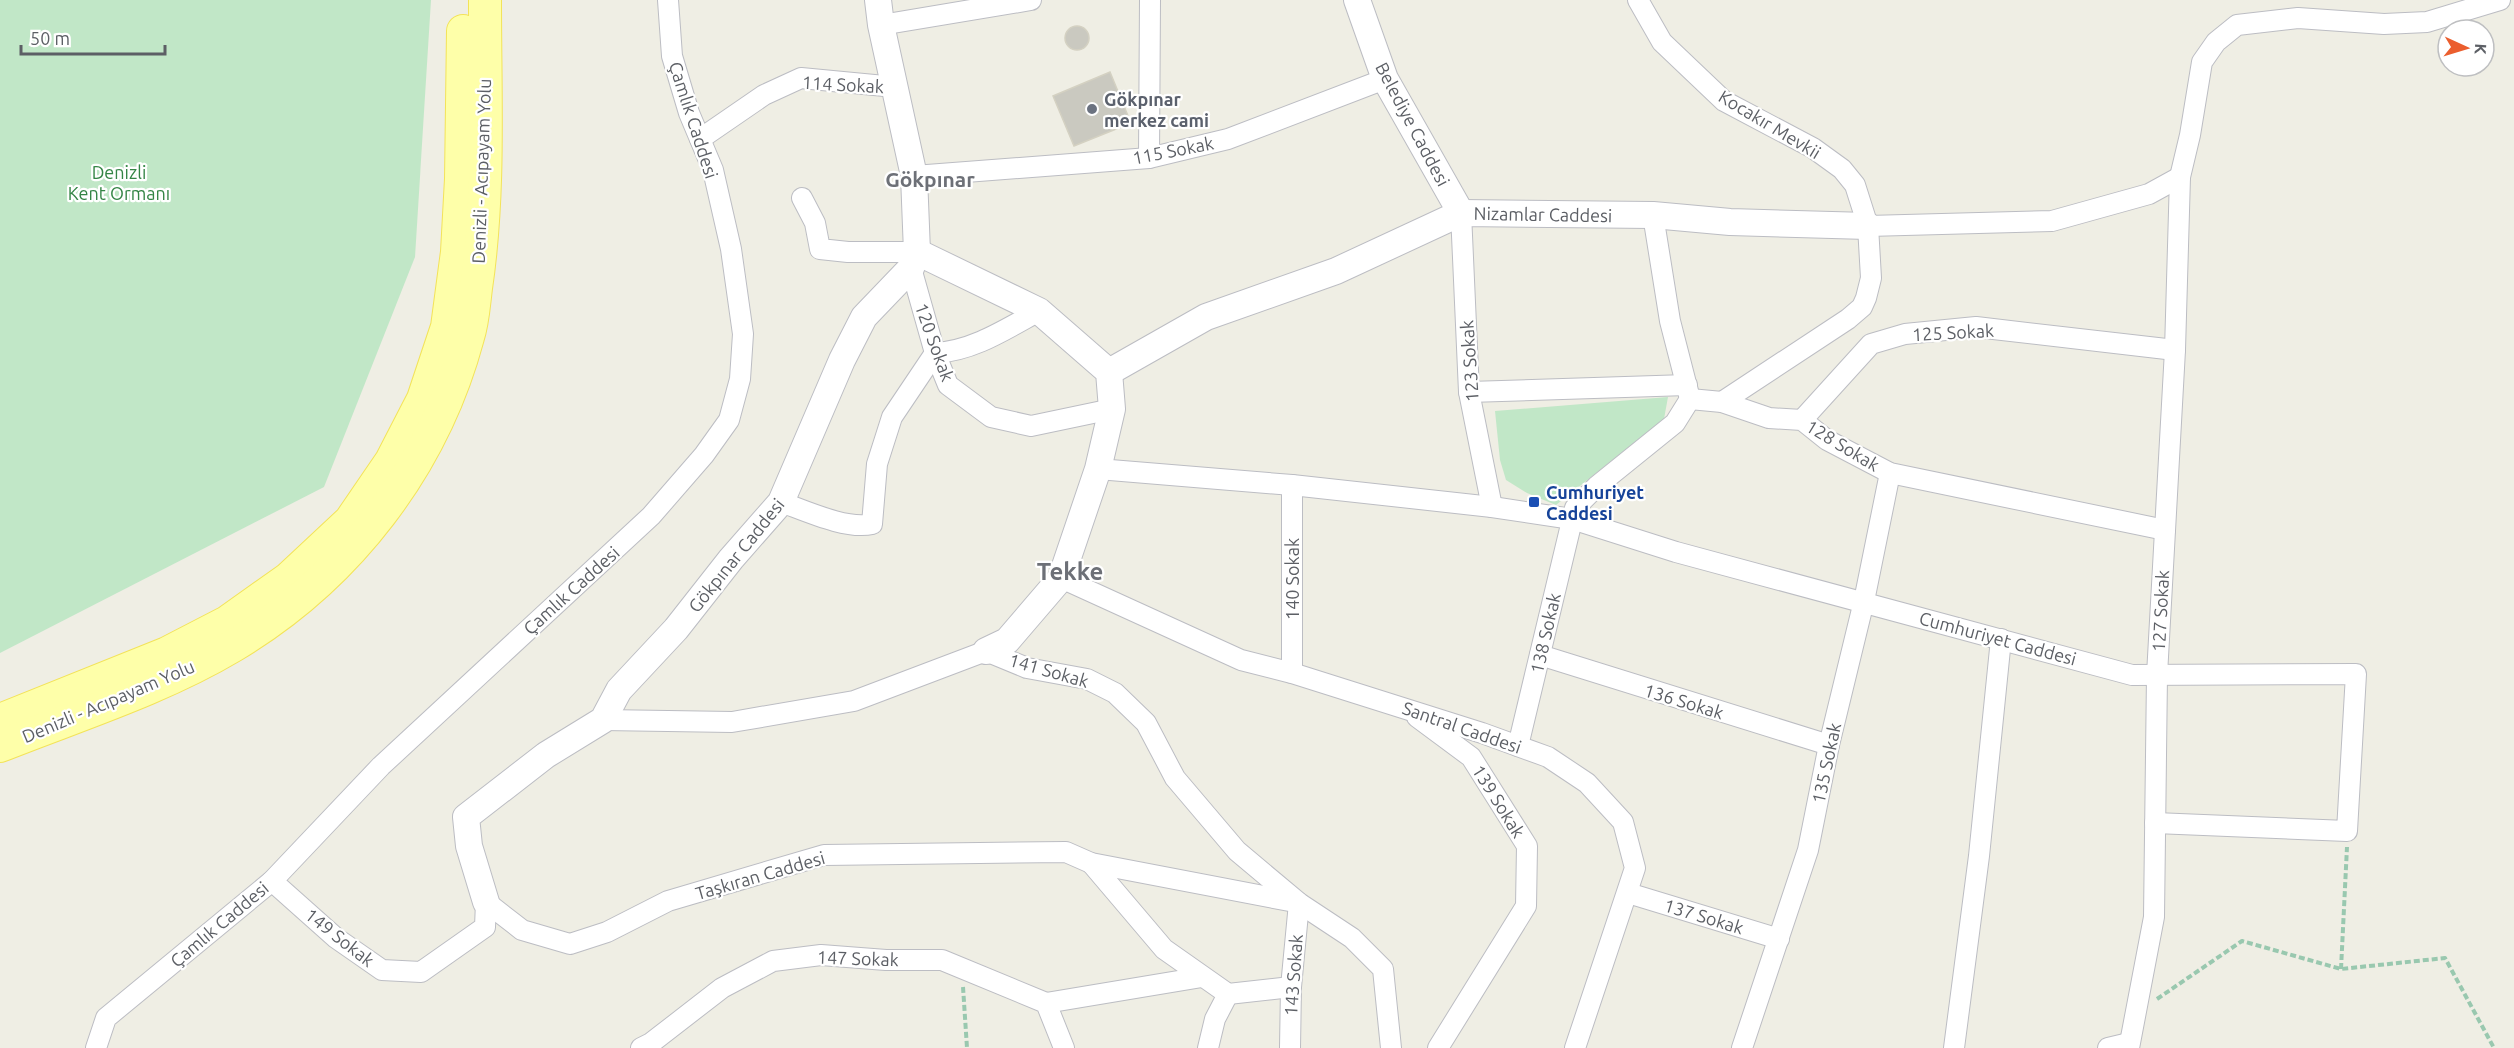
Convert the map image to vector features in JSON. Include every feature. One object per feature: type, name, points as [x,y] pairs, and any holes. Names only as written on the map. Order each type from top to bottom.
[{"type":"main road","name":"Denizli - Acıpayam Yolu","points":[[0,720],[167,653],[227,622],[289,578],[350,521],[391,460],[423,399],[447,327],[457,252],[461,179],[463,0]]},
{"type":"main road","name":"Denizli - Acıpayam Yolu","points":[[0,746],[167,680],[233,646],[302,599],[366,534],[411,473],[443,410],[470,326],[482,252],[485,0]]},
{"type":"street","name":"Çamlık Caddesi","points":[[96,1048],[106,1018],[272,881],[381,766],[651,516],[704,455],[729,420],[740,379],[743,334],[731,249],[712,170],[689,113],[672,56],[668,0]]},
{"type":"street","points":[[878,0],[881,26],[914,176],[914,260]]},
{"type":"street","points":[[881,26],[1031,0]]},
{"type":"street","points":[[1149,158],[1150,0]]},
{"type":"street","name":"Belediye Caddesi","points":[[1357,0],[1384,79],[1461,213]]},
{"type":"street","name":"Kocakır Mevkii","points":[[1638,0],[1662,42],[1724,101],[1813,148],[1842,169],[1855,185],[1868,226],[1871,279],[1870,289],[1862,307],[1848,319],[1722,402]]},
{"type":"street","name":"127 Sokak","points":[[2129,1046],[2154,916],[2157,675],[2175,350],[2180,177],[2190,135],[2202,62],[2216,42],[2237,25],[2298,18],[2384,24],[2427,22],[2500,0]]},
{"type":"street","name":"114 Sokak","points":[[700,139],[764,95],[801,78],[895,87]]},
{"type":"street","name":"115 Sokak","points":[[914,176],[1149,158],[1228,139],[1384,79]]},
{"type":"street","points":[[1868,226],[2052,221],[2149,194],[2180,177]]},
{"type":"street","points":[[802,198],[815,223],[820,249],[914,260],[1038,311],[1109,372],[1112,409],[1098,469],[1061,578],[1007,641],[986,651]]},
{"type":"street","name":"Nizamlar Caddesi","points":[[1109,372],[1206,317],[1336,271],[1461,213],[1653,215],[1730,222],[1868,226]]},
{"type":"street","name":"123 Sokak","points":[[1461,213],[1469,392],[1492,507]]},
{"type":"street","points":[[1572,519],[1575,508],[1597,486],[1675,423],[1688,392],[1670,321],[1653,215]]},
{"type":"street","name":"120 Sokak","points":[[914,260],[935,353],[948,386],[991,417],[1031,426],[1112,409]]},
{"type":"street","name":"Gökpınar Caddesi","points":[[603,720],[619,690],[676,629],[731,559],[781,502],[843,360],[864,318],[914,260]]},
{"type":"street","points":[[781,502],[831,519],[862,526],[872,524],[878,464],[892,417],[935,353],[955,352],[996,335],[1038,311]]},
{"type":"street","name":"125 Sokak","points":[[1802,420],[1871,344],[1905,334],[1976,327],[2175,350]]},
{"type":"street","name":"128 Sokak","points":[[1469,392],[1688,392],[1769,418],[1802,420],[1827,440],[1890,473],[2164,530]]},
{"type":"street","name":"Cumhuriyet Caddesi","points":[[1098,469],[1292,485],[1492,507],[1572,519],[1676,552],[2132,675],[2356,674],[2347,831]]},
{"type":"street","name":"135 Sokak","points":[[1742,1048],[1808,850],[1890,473]]},
{"type":"street","name":"140 Sokak","points":[[1292,485],[1292,673]]},
{"type":"street","name":"138 Sokak","points":[[1518,746],[1572,519]]},
{"type":"street","name":"Santral Caddesi","points":[[1061,578],[1241,660],[1292,673],[1518,746],[1548,757],[1587,783],[1623,822],[1635,868],[1575,1048]]},
{"type":"street","points":[[1954,1048],[1978,856],[2001,639]]},
{"type":"street","name":"141 Sokak","points":[[603,720],[732,722],[854,701],[986,651],[1027,668],[1087,679],[1115,693],[1146,723],[1175,778],[1237,851],[1299,903]]},
{"type":"street","name":"136 Sokak","points":[[1540,655],[1829,745]]},
{"type":"street","name":"139 Sokak","points":[[1403,708],[1471,757],[1527,846],[1526,906],[1438,1048]]},
{"type":"street","points":[[486,902],[469,846],[466,817],[546,755],[603,720]]},
{"type":"street","points":[[2155,824],[2347,831]]},
{"type":"street","name":"Taşkıran Caddesi","points":[[486,902],[522,930],[570,944],[607,932],[668,901],[824,855],[1066,852],[1091,862],[1299,903]]},
{"type":"street","points":[[1091,862],[1164,949],[1228,994],[1291,987]]},
{"type":"street","name":"149 Sokak","points":[[272,881],[336,938],[382,970],[421,972],[485,927],[486,902]]},
{"type":"street","name":"137 Sokak","points":[[1628,893],[1779,939]]},
{"type":"street","points":[[1299,903],[1352,938],[1383,969],[1391,1048]]},
{"type":"street","name":"143 Sokak","points":[[1290,1048],[1291,987],[1299,903]]},
{"type":"street","name":"147 Sokak","points":[[641,1048],[651,1043],[722,988],[773,961],[821,955],[886,960],[942,960],[1046,1003]]},
{"type":"street","points":[[1064,1048],[1046,1003],[1202,977]]},
{"type":"street","points":[[1208,1048],[1215,1019],[1228,994]]},
{"type":"street","points":[[2108,1048],[2129,1046]]},
{"type":"path","points":[[2341,969],[2347,831]]},
{"type":"path","points":[[2134,1015],[2242,940],[2341,969],[2445,958],[2494,1048]]},
{"type":"path","points":[[962,968],[967,1048]]},
{"type":"green space","name":"Denizli Kent Ormanı","points":[[0,0],[431,0],[415,257],[324,487],[0,653]]},
{"type":"green space","points":[[1668,397],[1664,419],[1556,505],[1527,493],[1506,480],[1500,460],[1495,411]]},
{"type":"building","points":[[1077,26],[1085,30],[1089,38],[1085,46],[1077,50],[1069,46],[1065,38],[1069,30]]},
{"type":"building","name":"Gökpınar merkez cami","points":[[1110,72],[1131,123],[1074,146],[1053,96]]},
{"type":"place","name":"Gökpınar merkez cami","points":[[1092,109]]},
{"type":"place","name":"Cumhuriyet Caddesi","points":[[1534,502]]},
{"type":"district","name":"Gökpınar","points":[[930,179]]},
{"type":"district","name":"Tekke","points":[[1070,571]]}]
